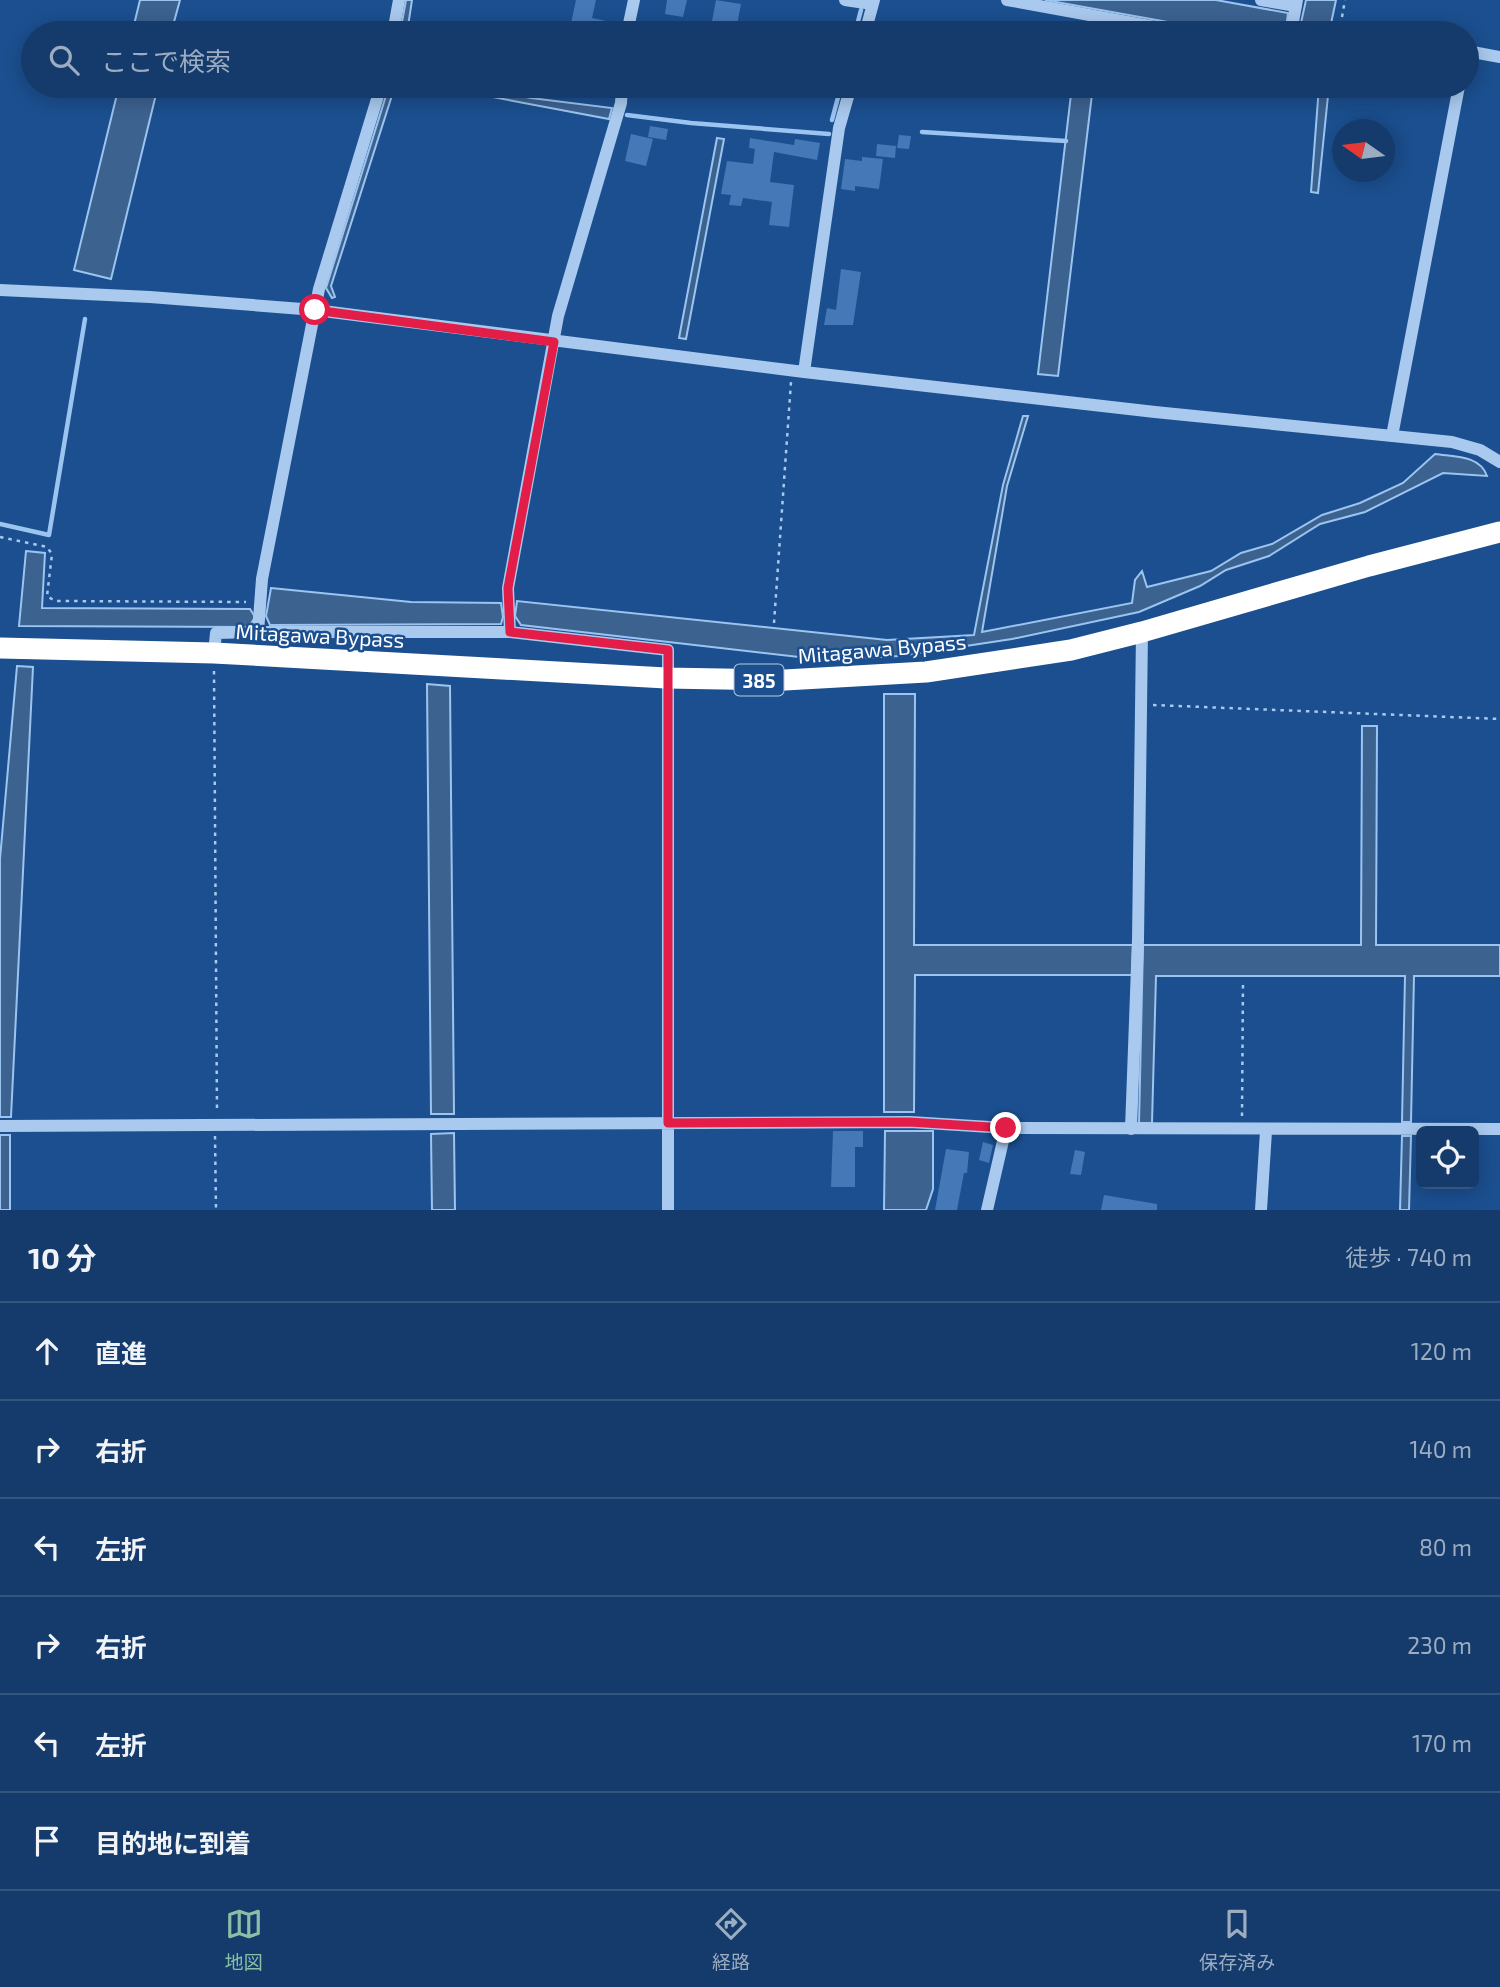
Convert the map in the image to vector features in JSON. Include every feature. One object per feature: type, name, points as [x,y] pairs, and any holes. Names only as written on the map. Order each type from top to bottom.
[{"type":"highway","name":"Mitagawa Bypass","points":[[0,648],[214,653],[666,678],[785,680],[926,672],[1071,650],[1142,632],[1369,565],[1500,532]]},
{"type":"street","points":[[395,21],[399,0]]},
{"type":"street","points":[[630,21],[634,0]]},
{"type":"street","points":[[845,0],[873,2],[868,21]]},
{"type":"street","points":[[1007,0],[1122,21]]},
{"type":"street","points":[[1261,0],[1295,9]]},
{"type":"street","points":[[1479,53],[1500,57]]},
{"type":"street","points":[[258,632],[262,579],[319,289],[377,98]]},
{"type":"street","points":[[510,632],[508,588],[558,316],[621,98]]},
{"type":"street","points":[[798,372],[839,128],[847,98]]},
{"type":"street","points":[[1392,436],[1457,98]]},
{"type":"street","points":[[0,290],[150,297],[315,310],[798,372],[1452,442],[1480,450],[1500,462]]},
{"type":"street","points":[[214,653],[216,633],[258,632],[510,632],[668,650],[668,1210]]},
{"type":"street","points":[[1131,1129],[1143,705],[1142,632]]},
{"type":"street","points":[[0,1126],[909,1122],[1006,1128],[1500,1129]]},
{"type":"street","points":[[986,1210],[1006,1128]]},
{"type":"street","points":[[1261,1210],[1266,1130]]},
{"type":"path","points":[[774,623],[798,372]]},
{"type":"path","points":[[0,537],[47,547],[52,554],[47,596],[55,601],[260,602]]},
{"type":"path","points":[[214,653],[218,1125],[214,1141],[216,1210]]},
{"type":"path","points":[[1143,705],[1500,719]]},
{"type":"path","points":[[1241,1130],[1244,982]]},
{"type":"water","points":[[140,0],[180,0],[174,21],[135,21]]},
{"type":"water","points":[[406,0],[412,0],[409,21],[402,21]]},
{"type":"water","points":[[1045,0],[1216,0],[1288,13],[1287,21],[1162,21]]},
{"type":"water","points":[[1306,0],[1336,0],[1332,21],[1301,21]]},
{"type":"water","points":[[116,98],[155,98],[111,279],[74,270]]},
{"type":"water","points":[[385,98],[391,98],[331,286],[335,297],[332,298],[326,288]]},
{"type":"water","points":[[498,98],[531,98],[612,108],[609,119]]},
{"type":"water","points":[[1071,98],[1092,98],[1058,376],[1038,374]]},
{"type":"water","points":[[1318,98],[1328,98],[1318,193],[1311,192]]},
{"type":"water","points":[[717,138],[724,139],[686,339],[679,338]]},
{"type":"water","points":[[1023,416],[1028,416],[1007,486],[982,632],[1132,603],[1135,580],[1142,571],[1147,587],[1211,571],[1241,553],[1272,544],[1322,515],[1360,503],[1403,483],[1435,454],[1472,461],[1484,469],[1487,476],[1443,473],[1365,512],[1320,524],[1269,556],[1226,570],[1200,586],[1139,612],[1012,639],[900,656],[825,660],[521,625],[515,616],[517,601],[887,640],[974,635],[1003,485]]},
{"type":"water","points":[[26,551],[45,553],[42,608],[250,609],[255,617],[249,627],[19,626]]},
{"type":"water","points":[[271,588],[411,602],[501,603],[503,617],[501,624],[270,625],[266,616]]},
{"type":"water","points":[[17,666],[33,667],[11,1117],[0,1117],[0,859]]},
{"type":"water","points":[[427,684],[450,686],[454,1114],[431,1114]]},
{"type":"water","points":[[884,694],[915,694],[914,945],[1133,945],[1132,975],[915,975],[914,1112],[884,1112]]},
{"type":"water","points":[[1362,726],[1377,726],[1376,945],[1500,945],[1500,976],[1414,976],[1411,1122],[1402,1122],[1405,976],[1156,976],[1152,1123],[1139,1123],[1143,945],[1361,945]]},
{"type":"water","points":[[885,1131],[933,1131],[933,1189],[926,1210],[884,1210]]},
{"type":"water","points":[[454,1133],[455,1210],[432,1210],[431,1134]]},
{"type":"water","points":[[0,1135],[10,1135],[10,1210],[0,1210]]},
{"type":"water","points":[[1402,1136],[1411,1136],[1409,1210],[1400,1210]]},
{"type":"building","points":[[576,0],[596,0],[592,18],[606,21],[572,21]]},
{"type":"building","points":[[667,0],[687,0],[683,17],[665,14]]},
{"type":"building","points":[[716,0],[741,4],[738,21],[712,21]]},
{"type":"building","points":[[650,126],[668,129],[666,140],[648,137]]},
{"type":"building","points":[[631,134],[653,139],[646,166],[625,161]]},
{"type":"building","points":[[899,135],[911,136],[909,149],[897,148]]},
{"type":"building","points":[[750,138],[794,145],[795,139],[820,143],[817,160],[774,152],[770,182],[794,185],[789,227],[769,225],[772,202],[743,198],[741,206],[729,205],[731,195],[721,194],[727,161],[753,164],[755,149],[749,148]]},
{"type":"building","points":[[877,144],[896,146],[895,158],[876,156]]},
{"type":"building","points":[[862,157],[883,159],[879,189],[855,186],[855,191],[841,189],[845,159],[862,161]]},
{"type":"building","points":[[841,269],[861,272],[853,325],[824,325],[827,308],[836,310]]},
{"type":"building","points":[[833,1131],[863,1131],[863,1147],[855,1147],[855,1187],[831,1187]]},
{"type":"building","points":[[983,1142],[993,1145],[989,1163],[979,1160]]},
{"type":"building","points":[[946,1149],[969,1152],[967,1173],[964,1173],[957,1210],[935,1210]]},
{"type":"building","points":[[1075,1150],[1085,1152],[1081,1175],[1070,1174]]},
{"type":"building","points":[[1104,1195],[1157,1204],[1157,1210],[1101,1210]]},
{"type":"waterway","points":[[858,21],[861,10]]},
{"type":"waterway","points":[[832,120],[838,98]]},
{"type":"waterway","points":[[627,115],[829,134]]},
{"type":"waterway","points":[[922,132],[1066,141]]},
{"type":"waterway","points":[[0,524],[49,535],[85,319]]},
{"type":"route","points":[[315,310],[554,342],[508,588],[510,632],[668,650],[668,1123],[909,1122],[1006,1128]]}]
